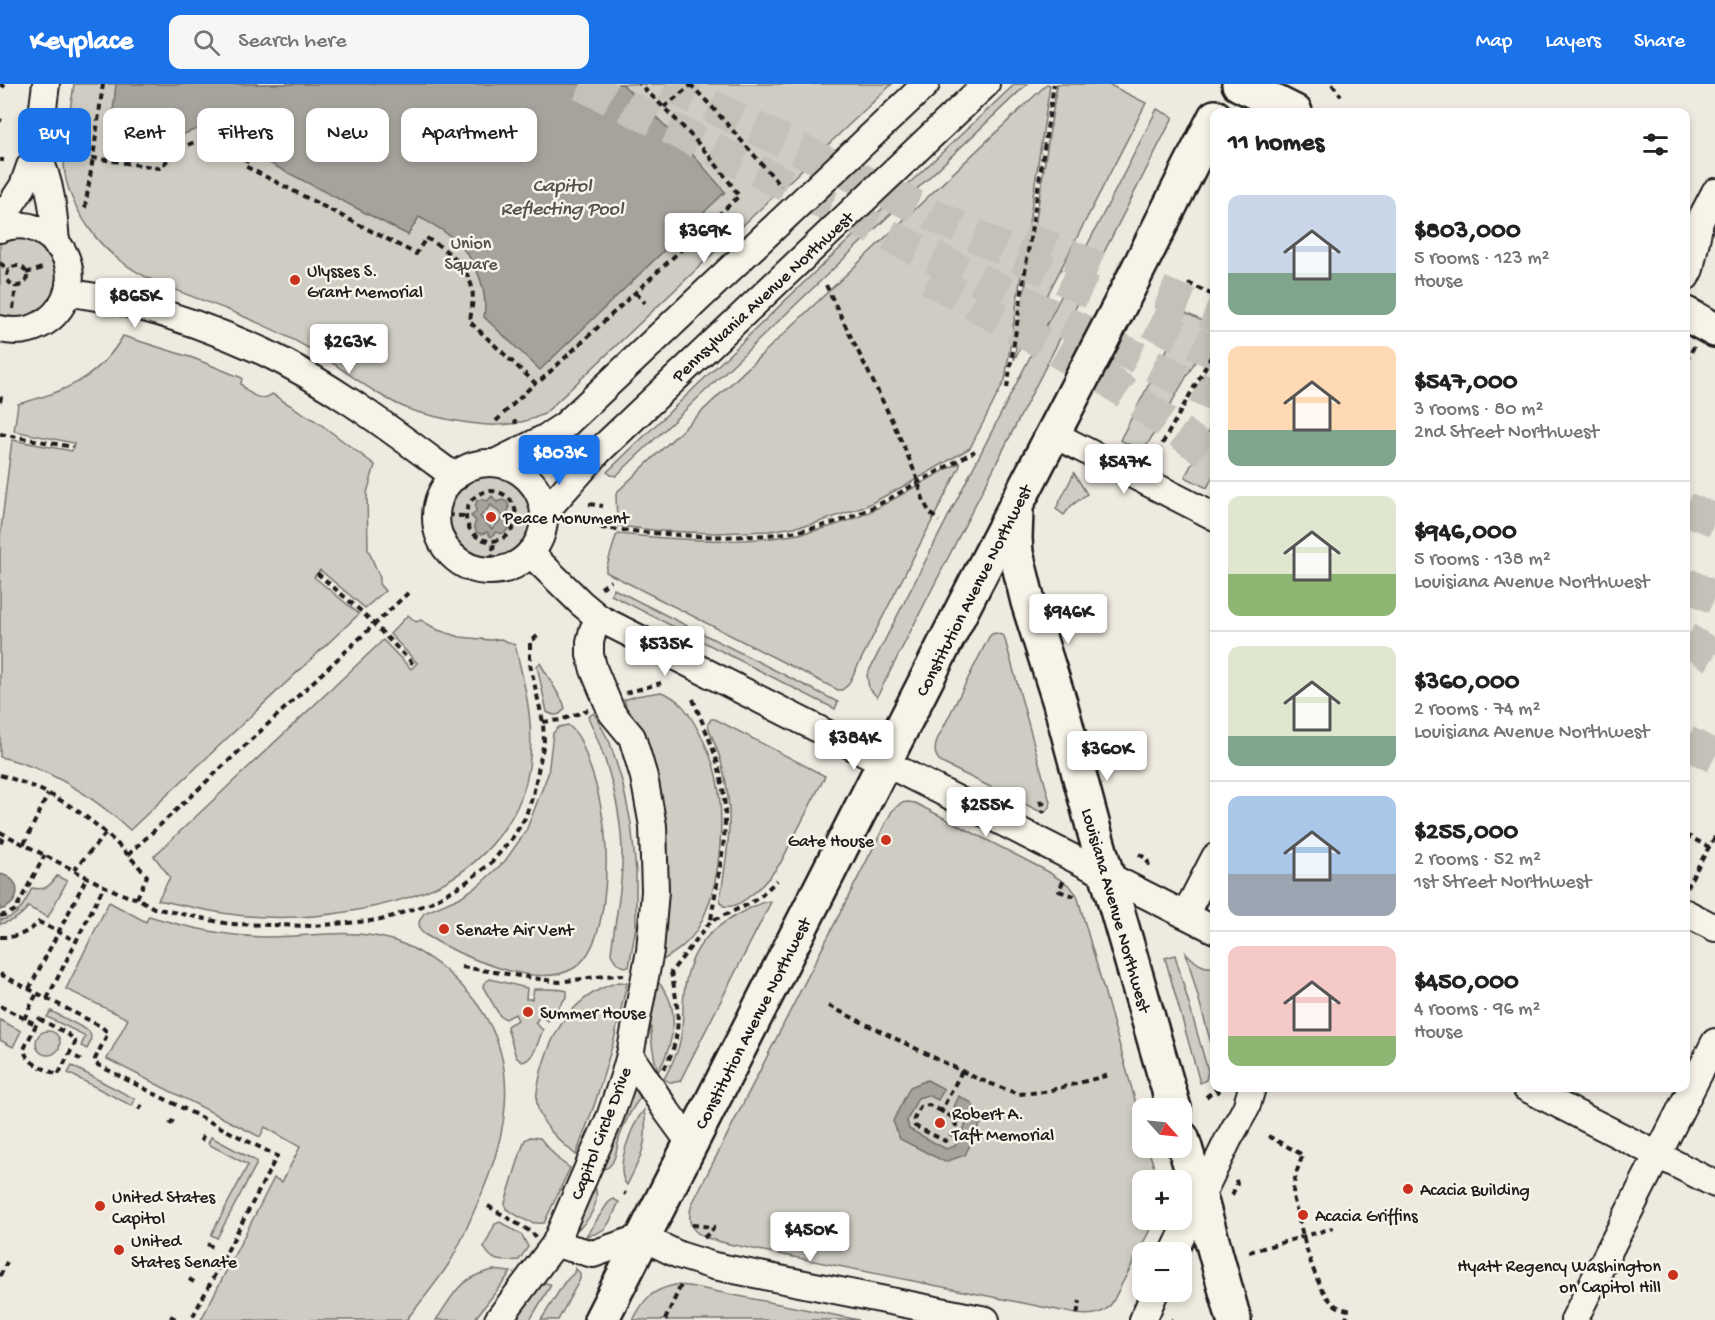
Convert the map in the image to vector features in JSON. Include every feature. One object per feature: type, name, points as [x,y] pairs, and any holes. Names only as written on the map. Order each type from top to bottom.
[{"type":"main road","points":[[1220,108],[1232,84]]},
{"type":"main road","points":[[1239,84],[1287,108]]},
{"type":"main road","name":"Constitution Avenue Northwest","points":[[601,1320],[1210,127]]},
{"type":"main road","points":[[1690,316],[1715,330]]},
{"type":"main road","name":"Louisiana Avenue Northwest","points":[[1017,503],[1015,538],[1019,567],[1028,602],[1060,703],[1171,1098]]},
{"type":"main road","points":[[1192,1155],[1216,1196],[1234,1320]]},
{"type":"street","points":[[43,108],[46,84]]},
{"type":"street","points":[[495,464],[566,425],[926,84]]},
{"type":"street","name":"Pennsylvania Avenue Northwest","points":[[544,513],[599,451],[986,84]]},
{"type":"street","points":[[0,222],[23,186],[32,162]]},
{"type":"street","points":[[41,162],[54,218],[57,244]]},
{"type":"street","points":[[1690,237],[1715,192]]},
{"type":"street","points":[[1690,269],[1700,221]]},
{"type":"street","points":[[0,229],[25,225],[50,237],[57,244],[69,270],[68,292],[62,306],[52,317],[40,326],[26,330],[10,331],[0,328]]},
{"type":"street","points":[[68,292],[126,303],[211,330],[266,353],[322,383],[455,477]]},
{"type":"street","points":[[1053,434],[1210,514]]},
{"type":"street","points":[[495,464],[519,471],[529,480],[542,501],[544,524],[541,535],[522,561],[491,571],[479,570],[456,559],[448,550],[441,539],[437,515],[442,494],[455,477],[474,466],[495,464]]},
{"type":"street","points":[[530,553],[599,618],[1210,928]]},
{"type":"street","name":"Capitol Circle Drive","points":[[498,1320],[545,1240],[610,1117],[630,1054],[650,951],[654,919],[653,826],[644,777],[632,737],[612,713],[590,655],[590,642],[599,618]]},
{"type":"street","points":[[1185,915],[1210,867]]},
{"type":"street","points":[[1690,915],[1715,928]]},
{"type":"street","points":[[1690,1091],[1715,1042]]},
{"type":"street","points":[[630,1054],[690,1143]]},
{"type":"street","points":[[1534,1092],[1715,1184]]},
{"type":"street","points":[[1574,1320],[1690,1092]]},
{"type":"street","points":[[1182,1242],[1216,1196],[1249,1098]]},
{"type":"street","points":[[545,1240],[593,1254],[642,1237],[679,1255],[714,1266],[977,1318]]},
{"type":"street","points":[[1143,1320],[1151,1302]]},
{"type":"path","points":[[0,84],[6,87]]},
{"type":"path","points":[[85,208],[103,84]]},
{"type":"path","points":[[496,421],[739,196],[697,143],[639,84]]},
{"type":"path","points":[[664,107],[690,84],[721,116],[781,186]]},
{"type":"path","points":[[1007,388],[1054,84]]},
{"type":"path","points":[[1332,84],[1341,96]]},
{"type":"path","points":[[93,158],[159,168],[173,155],[191,144],[213,142],[231,144],[251,149],[245,166],[416,254],[426,238],[434,242],[456,260],[472,285],[470,322],[535,383]]},
{"type":"path","points":[[0,262],[9,270]]},
{"type":"path","points":[[14,267],[23,268],[26,281],[19,286],[12,284],[8,278],[9,270],[14,267]]},
{"type":"path","points":[[1188,283],[1210,294]]},
{"type":"path","points":[[826,285],[896,428],[918,482],[923,502],[939,521]]},
{"type":"path","points":[[636,293],[645,303]]},
{"type":"path","points":[[1150,465],[1210,360]]},
{"type":"path","points":[[0,402],[2,392]]},
{"type":"path","points":[[0,434],[74,447]]},
{"type":"path","points":[[600,528],[699,537],[754,536],[794,531],[846,519],[885,501],[975,451]]},
{"type":"path","points":[[493,492],[505,496],[515,509],[515,524],[507,536],[494,541],[480,539],[474,535],[467,523],[466,516],[471,502],[483,493],[493,492]]},
{"type":"path","points":[[589,504],[603,506]]},
{"type":"path","points":[[437,515],[466,516]]},
{"type":"path","points":[[491,571],[494,541]]},
{"type":"path","points":[[317,573],[375,624],[415,666]]},
{"type":"path","points":[[601,588],[611,581]]},
{"type":"path","points":[[128,855],[408,593]]},
{"type":"path","points":[[0,831],[104,886],[136,898],[154,908],[229,924],[312,926],[381,920],[428,904],[465,883],[491,863],[513,837],[525,818],[540,770],[544,742],[543,722],[530,664],[530,642],[540,634]]},
{"type":"path","points":[[620,696],[662,683]]},
{"type":"path","points":[[661,1075],[670,1058],[676,1038],[678,1016],[671,972],[711,921],[724,852],[724,798],[721,776],[693,699]]},
{"type":"path","points":[[543,722],[561,720],[591,708]]},
{"type":"path","points":[[0,776],[48,794],[74,808],[106,833],[147,876],[136,898]]},
{"type":"path","points":[[24,844],[48,794]]},
{"type":"path","points":[[1044,813],[1040,800],[1050,806]]},
{"type":"path","points":[[74,870],[106,833]]},
{"type":"path","points":[[0,843],[5,834]]},
{"type":"path","points":[[1690,837],[1709,847]]},
{"type":"path","points":[[1690,881],[1715,837]]},
{"type":"path","points":[[1139,854],[1147,859],[1149,866]]},
{"type":"path","points":[[0,916],[15,910],[45,855]]},
{"type":"path","points":[[29,989],[87,877]]},
{"type":"path","points":[[711,921],[749,904],[777,880]]},
{"type":"path","points":[[1063,881],[1059,891],[1077,897]]},
{"type":"path","points":[[47,999],[104,886]]},
{"type":"path","points":[[0,937],[26,933],[39,922],[76,941]]},
{"type":"path","points":[[462,967],[559,982],[628,975]]},
{"type":"path","points":[[0,974],[102,1027],[107,1032],[96,1059],[95,1063],[98,1065],[277,1156],[191,1320]]},
{"type":"path","points":[[24,1019],[37,993]]},
{"type":"path","points":[[0,1006],[37,1025]]},
{"type":"path","points":[[830,1006],[962,1071],[1018,1094],[1044,1092],[1109,1075]]},
{"type":"path","points":[[39,1020],[68,1034],[75,1041],[58,1076],[26,1056],[24,1049],[37,1025],[39,1020]]},
{"type":"path","points":[[76,1057],[82,1059]]},
{"type":"path","points":[[941,1111],[962,1071]]},
{"type":"path","points":[[1206,1097],[1212,1092]]},
{"type":"path","points":[[1218,1092],[1219,1096]]},
{"type":"path","points":[[139,1110],[143,1102]]},
{"type":"path","points":[[929,1105],[941,1111],[954,1118],[956,1125],[951,1137],[945,1141],[915,1126],[914,1119],[920,1107],[929,1105]]},
{"type":"path","points":[[170,1125],[174,1118]]},
{"type":"path","points":[[201,1141],[204,1133]]},
{"type":"path","points":[[1268,1136],[1303,1155],[1297,1170],[1293,1197],[1320,1284],[1334,1304],[1348,1310],[1346,1320]]},
{"type":"path","points":[[1216,1196],[1237,1184]]},
{"type":"path","points":[[488,1206],[545,1240]]},
{"type":"path","points":[[692,1225],[715,1227],[704,1238]]},
{"type":"path","points":[[1249,1252],[1333,1228]]},
{"type":"path","points":[[207,1244],[213,1247]]},
{"type":"path","points":[[0,1276],[7,1262]]},
{"type":"path","points":[[189,1279],[194,1282]]},
{"type":"path","points":[[665,1320],[681,1286]]},
{"type":"path","points":[[1077,1314],[1080,1301]]},
{"type":"path","points":[[170,1316],[176,1318]]},
{"type":"green space","name":"Union Square","points":[[74,84],[892,84],[544,414],[519,423],[496,425],[446,419],[397,404],[293,340],[240,315],[157,282],[119,260],[103,246],[89,228],[68,189],[64,162],[91,162],[91,108],[70,108]]},
{"type":"green space","points":[[1015,84],[1027,84],[616,476],[607,472],[817,270]]},
{"type":"green space","points":[[1047,84],[1050,85],[1005,380],[970,448],[864,507],[813,524],[769,531],[715,533],[661,531],[619,526],[617,523],[617,492]]},
{"type":"green space","points":[[1057,84],[1108,84],[1146,103],[1014,360]]},
{"type":"green space","points":[[1157,109],[1173,117],[877,697],[869,688],[867,675]]},
{"type":"green space","points":[[25,237],[38,243],[48,252],[56,270],[54,289],[44,306],[36,312],[20,317],[0,315],[0,240]]},
{"type":"green space","points":[[1186,313],[1210,325],[1210,336],[1143,452],[1120,440]]},
{"type":"green space","points":[[123,336],[193,358],[242,378],[241,384],[251,394],[264,398],[272,394],[319,423],[375,465],[367,493],[368,549],[380,578],[379,584],[385,591],[365,608],[320,570],[314,577],[359,614],[130,830],[101,806],[70,785],[36,768],[0,757],[0,537],[12,440],[72,451],[74,443],[14,431],[18,404],[65,389],[78,382],[103,363]]},
{"type":"green space","points":[[1210,429],[1210,482],[1207,488],[1185,477]]},
{"type":"green space","points":[[959,463],[960,466],[848,685],[842,690],[606,572],[616,536],[619,534],[679,539],[740,540],[800,534],[858,517]]},
{"type":"green space","points":[[1074,473],[1087,494],[1071,506],[1064,515],[1056,509]]},
{"type":"green space","points":[[491,475],[507,478],[520,487],[529,500],[532,516],[529,532],[520,545],[507,554],[491,557],[475,554],[462,545],[453,532],[450,516],[453,500],[462,487],[475,478]]},
{"type":"green space","points":[[614,589],[838,702],[835,709],[611,595]]},
{"type":"green space","points":[[408,615],[416,622],[421,620],[438,630],[460,637],[501,639],[515,645],[530,721],[531,752],[524,790],[518,805],[506,826],[491,845],[458,875],[439,885],[397,901],[352,911],[300,917],[260,917],[225,914],[158,900],[170,877],[154,856],[383,640],[411,669],[417,663],[390,634]]},
{"type":"green space","points":[[996,633],[1004,636],[1050,802],[1050,806],[1044,813],[942,763],[935,753],[937,740],[989,637]]},
{"type":"green space","points":[[540,663],[565,708],[557,715],[547,712],[537,666]]},
{"type":"green space","points":[[661,692],[674,698],[683,707],[704,743],[713,764],[717,782],[721,824],[717,869],[707,909],[687,943],[658,963],[630,717],[624,700]]},
{"type":"green space","points":[[594,713],[610,743],[622,781],[631,823],[636,871],[636,926],[629,967],[618,964],[611,954],[621,885],[622,844],[617,806],[608,769],[588,717]]},
{"type":"green space","points":[[711,719],[825,776],[781,862],[763,884],[747,898],[731,906],[723,906],[720,900],[729,834],[729,802],[722,764],[709,729],[708,724]]},
{"type":"green space","points":[[568,725],[582,743],[594,779],[602,810],[606,842],[604,903],[594,942],[585,957],[574,968],[558,974],[519,973],[477,960],[424,934],[420,930],[419,922],[424,913],[459,898],[479,885],[505,861],[526,831],[548,774],[553,733],[559,727]]},
{"type":"green space","points":[[901,803],[915,803],[1047,871],[1070,886],[1077,895],[1135,1098],[1132,1098],[1132,1158],[1151,1158],[1155,1170],[1132,1170],[1132,1230],[1150,1230],[1144,1242],[1132,1242],[1132,1264],[1112,1303],[1101,1312],[1092,1315],[1077,1314],[729,1244],[705,1237],[693,1229],[690,1222],[692,1204],[892,811]]},
{"type":"green space","points":[[57,876],[67,881],[48,917],[28,907],[16,918],[0,924],[0,920],[7,919],[20,909],[32,888],[47,887]]},
{"type":"green space","points":[[109,902],[146,922],[149,916],[223,934],[269,937],[364,934],[395,941],[414,949],[439,965],[462,986],[482,1011],[496,1038],[503,1066],[506,1094],[497,1151],[454,1256],[406,1320],[201,1320],[274,1178],[282,1182],[300,1147],[265,1127],[260,1137],[107,1059],[128,1019],[66,989]]},
{"type":"green space","points":[[764,902],[771,902],[680,1081],[672,1082],[664,1079],[679,1046],[687,976],[699,947],[720,925]]},
{"type":"green space","points":[[1186,953],[1202,966],[1210,967],[1210,1040]]},
{"type":"green space","points":[[1175,955],[1208,1071],[1206,1080],[1200,1083],[1165,958]]},
{"type":"green space","points":[[490,979],[527,988],[526,999],[532,999],[534,989],[567,991],[567,996],[548,1021],[540,1016],[535,1023],[543,1030],[533,1054],[522,1062],[516,1057],[507,1027],[518,1020],[515,1014],[506,1019],[500,1016],[483,987],[484,983]]},
{"type":"green space","points":[[656,980],[670,1001],[673,1013],[672,1037],[658,1072],[652,1048],[651,1026]]},
{"type":"green space","points":[[619,982],[627,983],[614,1040],[576,1155],[552,1132],[539,1112],[536,1096],[541,1072],[552,1042],[568,1016],[590,995]]},
{"type":"green space","points":[[51,1011],[89,1031],[91,1038],[87,1049],[81,1046],[84,1035],[47,1017]]},
{"type":"green space","points":[[0,1020],[21,1031],[13,1047],[0,1040]]},
{"type":"green space","points":[[48,1031],[56,1035],[60,1043],[56,1051],[48,1055],[40,1051],[36,1043],[40,1035]]},
{"type":"green space","points":[[72,1066],[135,1099],[132,1106],[68,1073]]},
{"type":"green space","points":[[630,1088],[637,1091],[640,1098],[624,1126],[615,1157],[609,1167],[596,1168]]},
{"type":"green space","points":[[644,1110],[645,1141],[627,1185],[623,1178],[623,1158],[634,1126]]},
{"type":"green space","points":[[211,1137],[256,1161],[256,1165],[217,1238],[211,1235],[248,1165],[208,1144]]},
{"type":"green space","points":[[530,1137],[540,1138],[559,1160],[570,1168],[544,1223],[533,1223],[524,1219],[506,1209],[505,1203],[523,1145]]},
{"type":"green space","points":[[594,1184],[596,1197],[593,1211],[585,1223],[575,1231],[575,1226]]},
{"type":"green space","points":[[613,1199],[619,1202],[608,1225],[600,1232],[586,1236],[608,1203]]},
{"type":"green space","points":[[500,1222],[522,1235],[528,1247],[519,1260],[495,1259],[484,1247],[495,1224]]},
{"type":"green space","points":[[575,1268],[580,1273],[580,1279],[558,1320],[541,1320],[564,1283],[574,1273]]},
{"type":"green space","points":[[493,1270],[511,1272],[474,1320],[436,1320],[458,1288],[472,1277]]},
{"type":"green space","points":[[536,1281],[551,1285],[530,1320],[507,1320]]},
{"type":"green space","points":[[675,1285],[859,1320],[633,1320],[649,1296]]},
{"type":"water","name":"Capitol Reflecting Pool","points":[[116,84],[622,84],[701,163],[725,192],[540,370],[484,317],[483,287],[476,269],[455,240],[445,232],[419,217],[408,235],[269,163],[294,162],[294,108],[197,108],[197,130],[185,134],[185,108],[113,108]]},
{"type":"water","points":[[492,496],[497,502],[503,500],[508,505],[508,513],[512,517],[507,522],[506,532],[496,532],[491,537],[487,532],[477,533],[474,526],[476,521],[471,516],[476,512],[477,501],[481,499],[487,501]],"holes":[[[491,505],[504,517],[492,529],[480,517]]]},
{"type":"water","points":[[0,874],[8,876],[13,881],[17,892],[13,903],[0,910]]},
{"type":"water","points":[[927,1080],[944,1089],[938,1100],[928,1095],[918,1098],[907,1120],[909,1129],[946,1149],[955,1146],[967,1122],[964,1112],[954,1107],[959,1096],[972,1103],[981,1123],[965,1155],[945,1162],[900,1139],[893,1121],[910,1087]]},
{"type":"tunnel","points":[[581,84],[1210,394]]},
{"type":"tunnel","points":[[666,84],[1210,351]]},
{"type":"tunnel","points":[[1023,237],[1210,313]]},
{"type":"tunnel","points":[[929,278],[1108,380],[1210,454]]},
{"type":"tunnel","points":[[1690,511],[1715,520]]},
{"type":"tunnel","points":[[1690,586],[1715,598]]},
{"type":"tunnel","points":[[1690,641],[1715,657]]},
{"type":"tunnel","points":[[1690,744],[1715,757]]},
{"type":"place","name":"Ulysses S. Grant Memorial","points":[[295,280]]},
{"type":"place","name":"Peace Monument","points":[[491,517]]},
{"type":"place","name":"Gate House","points":[[886,840]]},
{"type":"place","name":"Senate Air Vent","points":[[444,929]]},
{"type":"place","name":"Summer House","points":[[528,1012]]},
{"type":"place","name":"Robert A. Taft Memorial","points":[[940,1123]]},
{"type":"place","name":"Acacia Building","points":[[1408,1189]]},
{"type":"place","name":"United States Capitol","points":[[100,1206]]},
{"type":"place","name":"Acacia Griffins","points":[[1303,1215]]},
{"type":"place","name":"United States Senate","points":[[119,1250]]},
{"type":"place","name":"Hyatt Regency Washington on Capitol Hill","points":[[1673,1275]]}]
